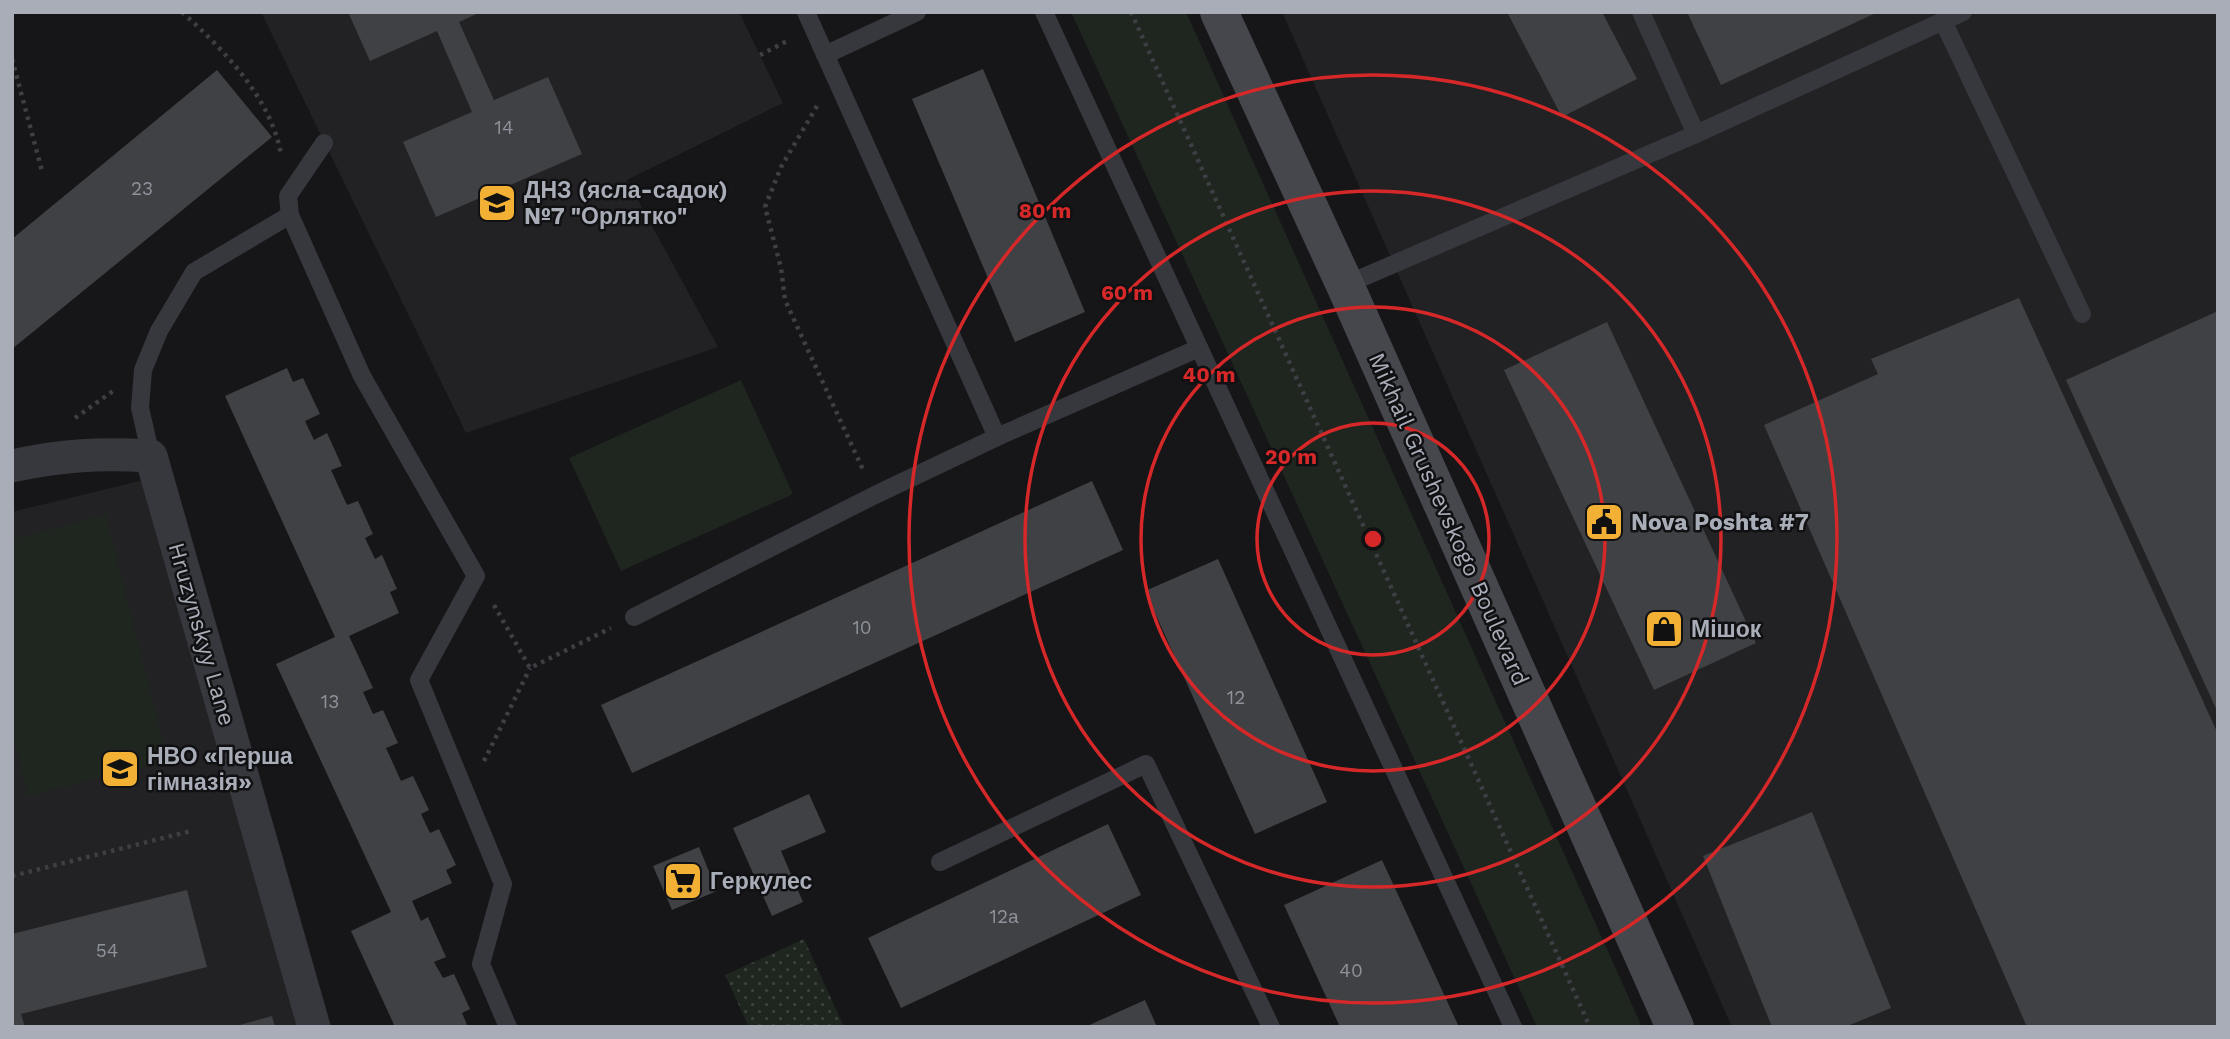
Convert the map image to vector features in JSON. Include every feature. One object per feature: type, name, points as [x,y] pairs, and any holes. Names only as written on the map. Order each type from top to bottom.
[{"type":"main road","name":"Mikhail Grushevskogo Boulevard","points":[[1219,12],[1345,285],[1675,1027]]},
{"type":"street","points":[[12,466],[53,457],[100,453],[151,456]]},
{"type":"street","name":"Hruzynskyy Lane","points":[[151,456],[314,1027]]},
{"type":"lane","points":[[806,12],[997,437]]},
{"type":"lane","points":[[825,55],[917,12]]},
{"type":"lane","points":[[1044,12],[1513,1027]]},
{"type":"lane","points":[[1641,12],[1696,134]]},
{"type":"lane","points":[[1345,285],[1696,134],[1963,12]]},
{"type":"lane","points":[[1943,21],[2082,314]]},
{"type":"lane","points":[[324,143],[288,196],[290,215],[362,376],[476,576],[419,680],[503,884],[481,964],[508,1027]]},
{"type":"lane","points":[[151,456],[140,408],[143,370],[159,331],[194,272],[290,215]]},
{"type":"lane","points":[[634,617],[875,495],[997,437],[1199,348]]},
{"type":"lane","points":[[940,862],[1146,764],[1271,1027]]},
{"type":"path","points":[[182,12],[206,33],[246,80],[277,133],[288,196]]},
{"type":"path","points":[[193,12],[193,22]]},
{"type":"path","points":[[1131,12],[1590,1027]]},
{"type":"path","points":[[12,59],[41,171]]},
{"type":"path","points":[[835,75],[781,167],[765,207],[781,268],[785,300],[875,495]]},
{"type":"path","points":[[476,576],[530,668]]},
{"type":"path","points":[[467,795],[530,668],[634,617]]},
{"type":"path","points":[[12,876],[191,831]]},
{"type":"shaded area","name":"ДНЗ (ясла-садок) №7 \"Орлятко\"","points":[[261,12],[739,12],[783,103],[627,180],[718,347],[466,433]]},
{"type":"shaded area","points":[[1071,12],[1186,12],[1642,1027],[1537,1027]]},
{"type":"shaded area","points":[[1282,12],[2218,12],[2218,1027],[1732,1027]]},
{"type":"shaded area","points":[[741,380],[793,494],[621,571],[569,458]]},
{"type":"shaded area","name":"НВО «Перша гімназія»","points":[[148,479],[298,1027],[12,1027],[12,512]]},
{"type":"shaded area","points":[[106,515],[168,761],[28,796],[12,732],[12,539]]},
{"type":"shaded area","points":[[804,939],[844,1027],[749,1027],[725,975]]},
{"type":"building","points":[[348,12],[481,12],[459,22],[494,100],[548,77],[582,154],[436,217],[403,142],[472,112],[437,31],[370,61]]},
{"type":"building","points":[[1507,12],[1602,12],[1637,79],[1562,117]]},
{"type":"building","points":[[1687,12],[1878,12],[1721,85]]},
{"type":"building","points":[[983,69],[1085,312],[1015,342],[912,99]]},
{"type":"building","points":[[217,70],[272,137],[12,349],[12,239]]},
{"type":"building","points":[[2019,298],[2218,734],[2218,1027],[2027,1027],[1764,425],[1878,374],[1871,359]]},
{"type":"building","points":[[2218,311],[2218,713],[2066,380]]},
{"type":"building","points":[[1607,322],[1756,643],[1654,690],[1504,370]]},
{"type":"building","points":[[287,368],[293,382],[303,378],[320,414],[305,421],[314,440],[327,433],[342,466],[331,470],[347,505],[358,501],[373,534],[365,538],[375,559],[382,555],[397,589],[390,592],[399,613],[349,636],[373,688],[363,692],[373,714],[383,710],[398,743],[386,748],[401,781],[413,776],[429,810],[421,814],[430,833],[439,829],[456,865],[446,870],[452,883],[412,901],[421,921],[428,917],[446,957],[434,962],[443,978],[454,974],[470,1009],[462,1013],[468,1027],[395,1027],[351,931],[391,912],[276,664],[335,637],[225,396]]},
{"type":"building","points":[[1092,481],[1123,550],[632,773],[601,705]]},
{"type":"building","points":[[1218,559],[1327,802],[1255,834],[1145,591]]},
{"type":"building","points":[[809,794],[826,832],[781,851],[803,902],[772,916],[733,828]]},
{"type":"building","points":[[1812,812],[1891,1008],[1845,1027],[1772,1027],[1703,856]]},
{"type":"building","points":[[1108,824],[1141,895],[901,1008],[868,938]]},
{"type":"building","points":[[699,847],[717,891],[672,910],[653,866]]},
{"type":"building","points":[[1382,860],[1459,1027],[1340,1027],[1284,905]]},
{"type":"building","points":[[187,890],[207,967],[21,1014],[25,1027],[12,1027],[12,934]]},
{"type":"building","points":[[1145,1000],[1157,1027],[1085,1027]]},
{"type":"building","points":[[272,1016],[275,1027],[236,1027],[236,1026]]},
{"type":"place","name":"ДНЗ (ясла-садок) №7 \"Орлятко\"","points":[[497,203]]},
{"type":"place","name":"Nova Poshta #7","points":[[1604,522]]},
{"type":"place","name":"Мішок","points":[[1664,629]]},
{"type":"place","name":"НВО «Перша гімназія»","points":[[120,769]]},
{"type":"place","name":"Геркулес","points":[[683,881]]}]
